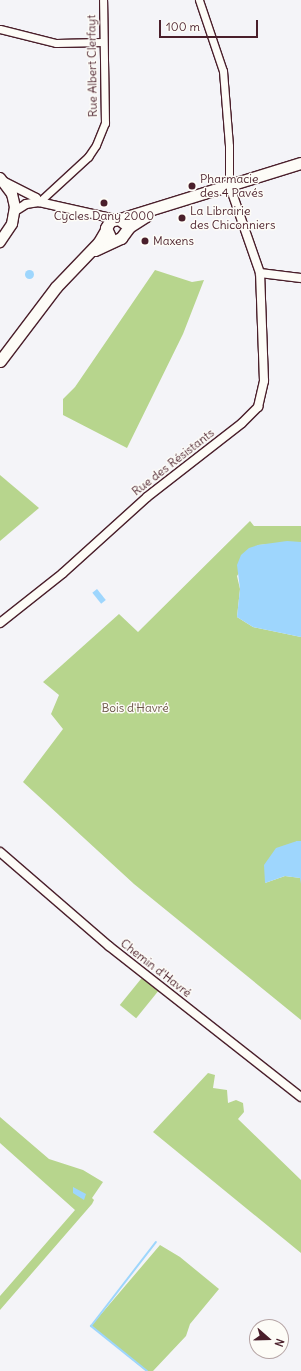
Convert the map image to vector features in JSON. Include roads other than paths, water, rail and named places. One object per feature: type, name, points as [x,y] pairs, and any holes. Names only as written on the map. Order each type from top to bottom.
[{"type":"main road","points":[[0,361],[56,287],[86,256],[106,229],[109,222],[156,210],[229,184],[301,163]]},
{"type":"main road","points":[[0,242],[12,224],[15,211],[12,194],[2,180]]},
{"type":"main road","points":[[86,256],[105,243],[122,235],[156,210]]},
{"type":"main road","points":[[117,219],[125,224],[122,235]]},
{"type":"main road","points":[[106,229],[110,237],[122,235]]},
{"type":"street","name":"Rue Albert Clerfayt","points":[[39,202],[84,161],[100,135],[106,115],[103,0]]},
{"type":"street","points":[[199,0],[222,71],[229,139],[229,184]]},
{"type":"street","points":[[0,29],[56,43],[103,42]]},
{"type":"street","points":[[2,180],[36,198],[39,202]]},
{"type":"street","name":"Rue des Résistants","points":[[0,623],[63,574],[147,497],[242,423],[258,407],[264,381],[260,273],[229,184]]},
{"type":"street","points":[[15,211],[26,204],[39,202],[117,219]]},
{"type":"street","points":[[94,215],[106,229]]},
{"type":"street","points":[[260,273],[301,278]]},
{"type":"street","name":"Chemin d'Havré","points":[[0,852],[96,936],[301,1097]]},
{"type":"water","points":[[27,270],[31,270],[33,274],[31,278],[27,278],[25,276],[25,272]]},
{"type":"water","points":[[287,541],[301,542],[301,637],[253,627],[237,617],[240,589],[237,565],[241,555],[249,548],[258,545]]},
{"type":"water","points":[[97,589],[106,600],[101,604],[92,593]]},
{"type":"water","points":[[301,841],[301,884],[300,878],[285,876],[265,883],[264,865],[276,848]]},
{"type":"water","points":[[73,1187],[86,1194],[84,1200],[73,1193]]},
{"type":"waterway","points":[[147,1371],[91,1326],[156,1242]]},
{"type":"place","name":"Pharmacie des 4 Pavés","points":[[192,186]]},
{"type":"place","name":"Cycles Dany 2000","points":[[104,203]]},
{"type":"place","name":"La Librairie des Chiconniers","points":[[182,218]]},
{"type":"place","name":"Maxens","points":[[145,241]]},
{"type":"park label","name":"Bois d'Havré","points":[[135,708]]}]
